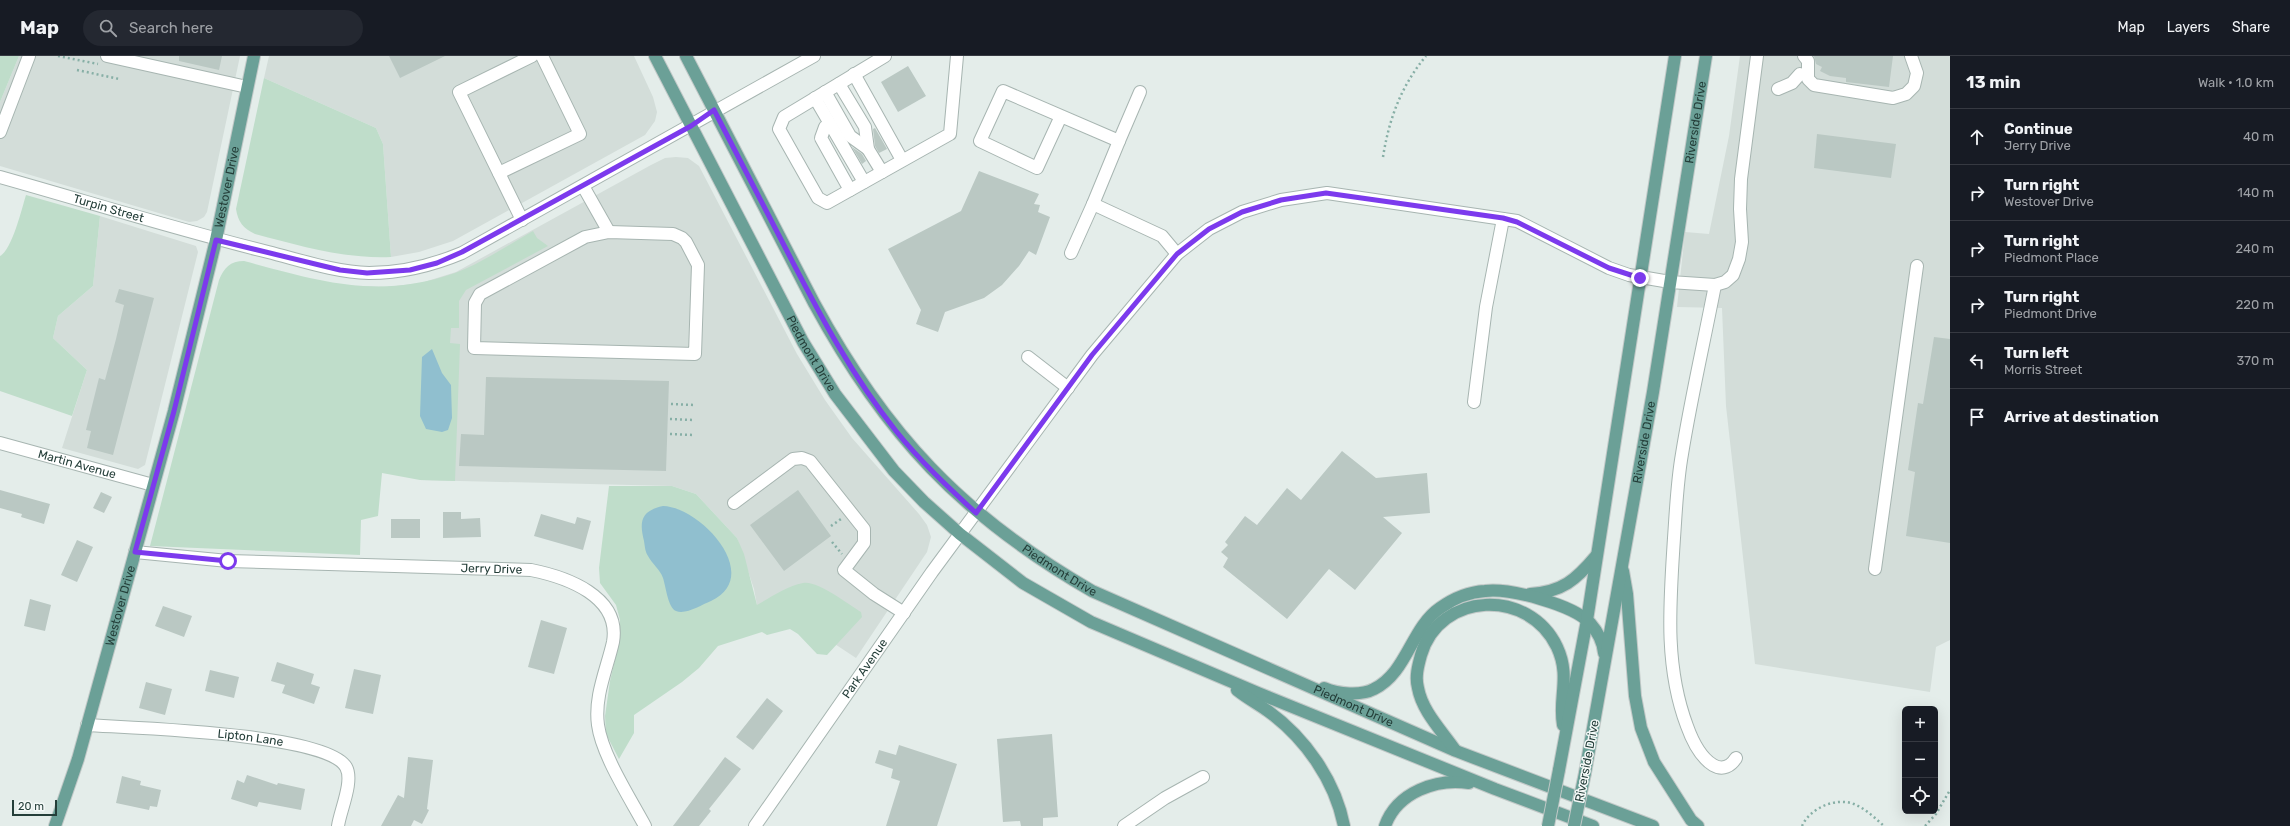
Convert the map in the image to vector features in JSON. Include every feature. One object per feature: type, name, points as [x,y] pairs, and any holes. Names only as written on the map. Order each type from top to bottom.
[{"type":"main road","name":"Westover Drive","points":[[55,826],[87,725],[154,485],[216,240],[254,56]]},
{"type":"main road","name":"Piedmont Drive","points":[[655,56],[803,342],[835,394],[894,471],[924,502],[960,534],[1023,583],[1091,622],[1223,678],[1495,789],[1593,826]]},
{"type":"main road","name":"Piedmont Drive","points":[[686,56],[817,309],[860,381],[896,430],[918,456],[976,513],[1049,566],[1092,591],[1456,751],[1653,826]]},
{"type":"main road","points":[[1548,826],[1566,737],[1597,555],[1675,56]]},
{"type":"main road","name":"Riverside Drive","points":[[1574,826],[1585,773],[1653,392],[1706,56]]},
{"type":"main road","points":[[1528,594],[1556,590],[1569,583],[1581,573],[1597,555]]},
{"type":"main road","points":[[1621,566],[1627,594],[1631,658],[1641,728],[1654,762],[1687,814],[1698,826]]},
{"type":"main road","points":[[1238,656],[1256,660],[1328,690],[1363,692],[1374,689],[1395,671],[1416,635],[1428,619],[1454,599],[1485,591],[1506,591],[1528,594],[1575,613],[1586,620],[1599,635],[1603,646],[1604,660]]},
{"type":"main road","points":[[1456,751],[1426,710],[1420,698],[1417,680],[1418,664],[1422,649],[1438,626],[1451,616],[1468,608],[1483,604],[1499,604],[1514,608],[1528,615],[1545,630],[1556,645],[1565,673],[1562,720],[1566,737]]},
{"type":"main road","points":[[1223,678],[1289,728],[1306,747],[1321,769],[1334,793],[1344,826]]},
{"type":"main road","points":[[1385,826],[1394,809],[1405,798],[1418,790],[1433,785],[1461,782],[1481,784],[1495,789]]},
{"type":"street","points":[[0,132],[29,56]]},
{"type":"street","points":[[107,56],[248,87]]},
{"type":"street","points":[[522,220],[459,92],[532,56]]},
{"type":"street","points":[[499,173],[580,134],[542,56]]},
{"type":"street","name":"Turpin Street","points":[[0,177],[216,240],[340,270],[367,273],[393,272],[437,263],[462,252],[691,126],[714,110],[814,56]]},
{"type":"street","points":[[885,56],[784,117],[778,129],[818,198],[827,203],[950,134],[957,56]]},
{"type":"street","points":[[1736,758],[1727,767],[1719,768],[1713,765],[1700,753],[1691,738],[1675,688],[1670,645],[1670,602],[1681,455],[1715,286],[1724,282],[1733,275],[1739,258],[1742,242],[1740,209],[1741,179],[1757,56]]},
{"type":"street","points":[[1804,56],[1808,61],[1808,79],[1814,85],[1893,98],[1906,94],[1914,86],[1917,73],[1911,56]]},
{"type":"street","points":[[1778,89],[1792,83],[1800,74]]},
{"type":"street","points":[[847,79],[865,127],[868,149]]},
{"type":"street","points":[[847,79],[900,162]]},
{"type":"street","points":[[1061,116],[1037,168],[980,142],[1003,91],[1061,116],[1119,141]]},
{"type":"street","points":[[1071,253],[1140,92]]},
{"type":"street","points":[[817,97],[825,127],[821,138],[857,186]]},
{"type":"street","points":[[817,97],[850,136],[868,149],[882,172]]},
{"type":"street","points":[[817,97],[857,186]]},
{"type":"street","points":[[583,186],[609,232]]},
{"type":"street","name":"Park Avenue","points":[[755,826],[960,534],[1092,355],[1177,254],[1209,229],[1242,212],[1281,200],[1326,193],[1503,218],[1517,222],[1609,268],[1640,278],[1715,286]]},
{"type":"street","points":[[1093,204],[1162,236],[1177,254]]},
{"type":"street","points":[[1474,402],[1486,307],[1503,218]]},
{"type":"street","points":[[609,232],[673,234],[682,238],[686,242],[698,265],[695,354],[474,348],[475,303],[480,294],[585,237],[609,232]]},
{"type":"street","points":[[1876,569],[1917,266]]},
{"type":"street","points":[[1028,357],[1068,388]]},
{"type":"street","name":"Martin Avenue","points":[[0,443],[154,485]]},
{"type":"street","points":[[734,503],[793,459],[802,458],[810,461],[864,529],[864,543],[844,570],[874,594],[904,613]]},
{"type":"street","name":"Jerry Drive","points":[[135,552],[243,562],[531,570],[550,574],[575,584],[591,593],[610,613],[613,627],[613,641],[602,680],[598,724],[601,738],[624,787],[645,826]]},
{"type":"street","name":"Lipton Lane","points":[[87,725],[242,736],[288,743],[335,757],[347,768],[349,776],[338,826]]},
{"type":"street","points":[[1124,826],[1165,798],[1203,777]]},
{"type":"path","points":[[1383,157],[1393,112],[1403,89],[1426,56]]},
{"type":"path","points":[[77,70],[119,79]]},
{"type":"path","points":[[671,404],[694,405]]},
{"type":"path","points":[[670,419],[693,420]]},
{"type":"path","points":[[670,434],[693,434]]},
{"type":"path","points":[[1925,826],[1936,814],[1950,790]]},
{"type":"path","points":[[1802,826],[1812,812],[1828,803],[1853,803],[1869,812],[1884,826]]},
{"type":"shaded area","points":[[19,56],[240,56],[207,212],[204,217],[197,221],[189,222],[0,166],[0,102]]},
{"type":"shaded area","points":[[269,56],[634,56],[653,97],[657,112],[655,121],[645,135],[453,241],[419,252],[391,257],[383,144],[376,128],[264,78]]},
{"type":"shaded area","points":[[1740,56],[1950,56],[1950,640],[1936,647],[1930,692],[1755,664],[1726,406],[1722,308],[1677,307],[1685,232],[1709,234],[1729,136]]},
{"type":"shaded area","points":[[665,158],[688,158],[699,166],[797,354],[825,400],[852,438],[927,525],[931,537],[927,552],[856,658],[800,621],[762,632],[754,589],[737,538],[696,494],[672,486],[420,480],[342,285],[385,287],[421,283],[456,272],[651,165]]},
{"type":"shaded area","points":[[100,216],[196,246],[198,252],[145,465],[138,469],[62,448],[87,370],[53,338],[58,316],[93,286]]},
{"type":"green space","points":[[0,56],[19,56],[0,102]]},
{"type":"green space","points":[[264,78],[376,128],[383,144],[391,257],[356,256],[323,251],[255,234],[242,224],[238,218],[236,209]]},
{"type":"green space","points":[[26,195],[100,216],[93,286],[58,316],[53,338],[87,370],[72,416],[0,391],[0,256],[9,246]]},
{"type":"green space","points":[[533,231],[537,238],[548,246],[466,290],[459,301],[459,328],[451,328],[450,343],[460,344],[455,481],[420,480],[382,473],[378,516],[361,520],[360,555],[150,546],[219,280],[228,266],[235,262],[244,261],[324,281],[349,285],[400,285],[427,281],[465,269]]},
{"type":"green space","points":[[609,486],[672,486],[696,494],[737,538],[744,554],[757,605],[779,592],[797,584],[809,583],[824,589],[841,599],[861,612],[862,617],[827,655],[817,654],[798,634],[790,629],[767,635],[762,632],[718,646],[699,668],[682,682],[634,715],[634,733],[619,759],[606,734],[605,716],[610,681],[620,638],[620,620],[616,605],[600,583],[599,568]]},
{"type":"water","points":[[432,349],[442,373],[451,385],[452,418],[448,430],[442,432],[426,429],[420,416],[422,357]]},
{"type":"water","points":[[663,506],[678,509],[694,518],[709,530],[721,544],[729,560],[731,576],[726,590],[711,601],[684,612],[676,611],[671,606],[662,575],[647,554],[642,534],[642,522],[646,514]]},
{"type":"building","points":[[179,56],[222,56],[219,70],[179,61]]},
{"type":"building","points":[[389,56],[445,56],[400,78]]},
{"type":"building","points":[[1814,56],[1893,56],[1889,87],[1846,82],[1846,78],[1830,76],[1820,71],[1822,67],[1816,64]]},
{"type":"building","points":[[908,66],[926,96],[898,112],[881,82]]},
{"type":"building","points":[[875,128],[887,149],[879,153],[875,146],[873,129]]},
{"type":"building","points":[[1817,134],[1896,144],[1891,178],[1814,168]]},
{"type":"building","points":[[852,147],[862,154],[866,161],[862,164]]},
{"type":"building","points":[[979,171],[1039,194],[1034,204],[1040,205],[1038,212],[1050,217],[1036,255],[1029,251],[1019,266],[1002,285],[984,298],[945,312],[938,332],[916,324],[921,310],[888,249],[961,211]]},
{"type":"building","points":[[119,289],[154,298],[113,455],[87,448],[91,431],[86,430],[99,378],[105,380],[124,305],[115,302]]},
{"type":"building","points":[[1934,337],[1950,339],[1950,543],[1906,536],[1915,472],[1908,470],[1918,403],[1923,404]]},
{"type":"building","points":[[486,377],[669,381],[666,471],[459,466],[461,434],[484,435]]},
{"type":"building","points":[[1342,451],[1376,478],[1427,473],[1430,513],[1383,517],[1402,533],[1355,590],[1329,569],[1287,619],[1223,567],[1228,558],[1221,552],[1228,545],[1225,542],[1245,516],[1257,525],[1287,488],[1301,500]]},
{"type":"building","points":[[0,490],[50,504],[44,524],[21,517],[22,514],[0,508]]},
{"type":"building","points":[[798,490],[831,536],[784,571],[750,525]]},
{"type":"building","points":[[101,492],[112,497],[104,513],[93,508]]},
{"type":"building","points":[[443,512],[461,512],[461,519],[480,518],[481,537],[443,538]]},
{"type":"building","points":[[541,514],[575,524],[577,517],[591,521],[583,550],[534,536]]},
{"type":"building","points":[[391,519],[420,519],[420,538],[391,538]]},
{"type":"building","points":[[77,540],[93,547],[77,582],[61,575]]},
{"type":"building","points":[[30,599],[51,605],[45,631],[24,626]]},
{"type":"building","points":[[163,606],[192,616],[184,637],[155,626]]},
{"type":"building","points":[[541,620],[567,628],[554,674],[528,667]]},
{"type":"building","points":[[277,662],[314,674],[311,684],[320,687],[314,704],[282,693],[285,685],[271,681]]},
{"type":"building","points":[[354,669],[381,675],[373,714],[345,708]]},
{"type":"building","points":[[210,670],[239,677],[234,698],[205,691]]},
{"type":"building","points":[[146,682],[172,689],[165,715],[139,708]]},
{"type":"building","points":[[767,698],[783,711],[753,750],[736,737]]},
{"type":"building","points":[[1052,734],[1058,817],[1043,818],[1043,826],[1021,826],[1020,821],[1003,822],[997,739]]},
{"type":"building","points":[[899,745],[957,764],[937,826],[886,826],[900,781],[891,778],[893,769],[875,763],[879,750],[896,755]]},
{"type":"building","points":[[408,757],[433,760],[427,809],[429,810],[422,824],[414,820],[411,826],[381,826],[398,795],[404,798]]},
{"type":"building","points":[[725,757],[741,769],[709,809],[711,811],[699,826],[673,826]]},
{"type":"building","points":[[247,775],[277,785],[278,783],[305,789],[301,810],[259,802],[257,807],[231,799],[237,780],[244,783]]},
{"type":"building","points":[[122,776],[141,781],[140,785],[161,790],[157,807],[150,806],[149,810],[116,803]]},
{"type":"route","points":[[228,561],[135,552],[174,411],[216,240],[340,270],[367,273],[410,270],[437,263],[462,252],[522,220],[691,126],[714,110],[835,343],[860,381],[896,430],[918,456],[976,513],[1092,355],[1177,254],[1209,229],[1242,212],[1281,200],[1326,193],[1503,218],[1530,228],[1609,268],[1640,278]]}]
